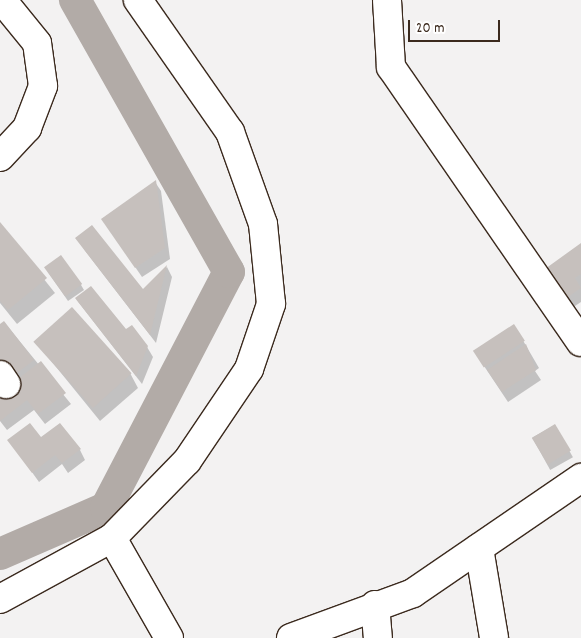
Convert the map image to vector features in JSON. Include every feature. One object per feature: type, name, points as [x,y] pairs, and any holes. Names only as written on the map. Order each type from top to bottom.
[{"type":"street","points":[[0,156],[26,128],[43,86],[37,43],[2,0]]},
{"type":"street","points":[[0,599],[112,538],[187,461],[249,368],[272,304],[263,224],[230,132],[138,0]]},
{"type":"street","points":[[387,0],[390,66],[581,342]]},
{"type":"street","points":[[291,638],[375,605],[413,593],[581,478]]},
{"type":"street","points":[[112,538],[170,638]]},
{"type":"street","points":[[479,548],[494,638]]},
{"type":"street","points":[[375,605],[378,638]]},
{"type":"building","points":[[156,180],[165,248],[135,268],[101,219]]},
{"type":"building","points":[[0,222],[47,278],[8,310],[0,301]]},
{"type":"building","points":[[92,225],[143,289],[167,265],[150,335],[75,238]]},
{"type":"building","points":[[581,243],[581,274],[575,278],[581,288],[559,303],[538,274]]},
{"type":"building","points":[[61,255],[82,284],[65,296],[44,267]]},
{"type":"building","points":[[91,286],[126,329],[132,325],[148,346],[136,376],[75,298]]},
{"type":"building","points":[[72,307],[132,373],[93,408],[33,342]]},
{"type":"building","points":[[4,321],[34,360],[8,380],[0,370],[0,324]]},
{"type":"building","points":[[514,324],[525,341],[484,367],[473,351]]},
{"type":"building","points":[[526,344],[536,370],[502,392],[487,370]]},
{"type":"building","points":[[41,361],[66,393],[38,414],[27,400],[0,421],[0,393]]},
{"type":"building","points":[[30,423],[41,437],[60,423],[81,449],[62,463],[55,455],[32,473],[7,440]]},
{"type":"building","points":[[555,424],[571,451],[548,464],[532,438]]},
{"type":"waterway","points":[[0,554],[106,508],[229,272],[75,0]]}]
